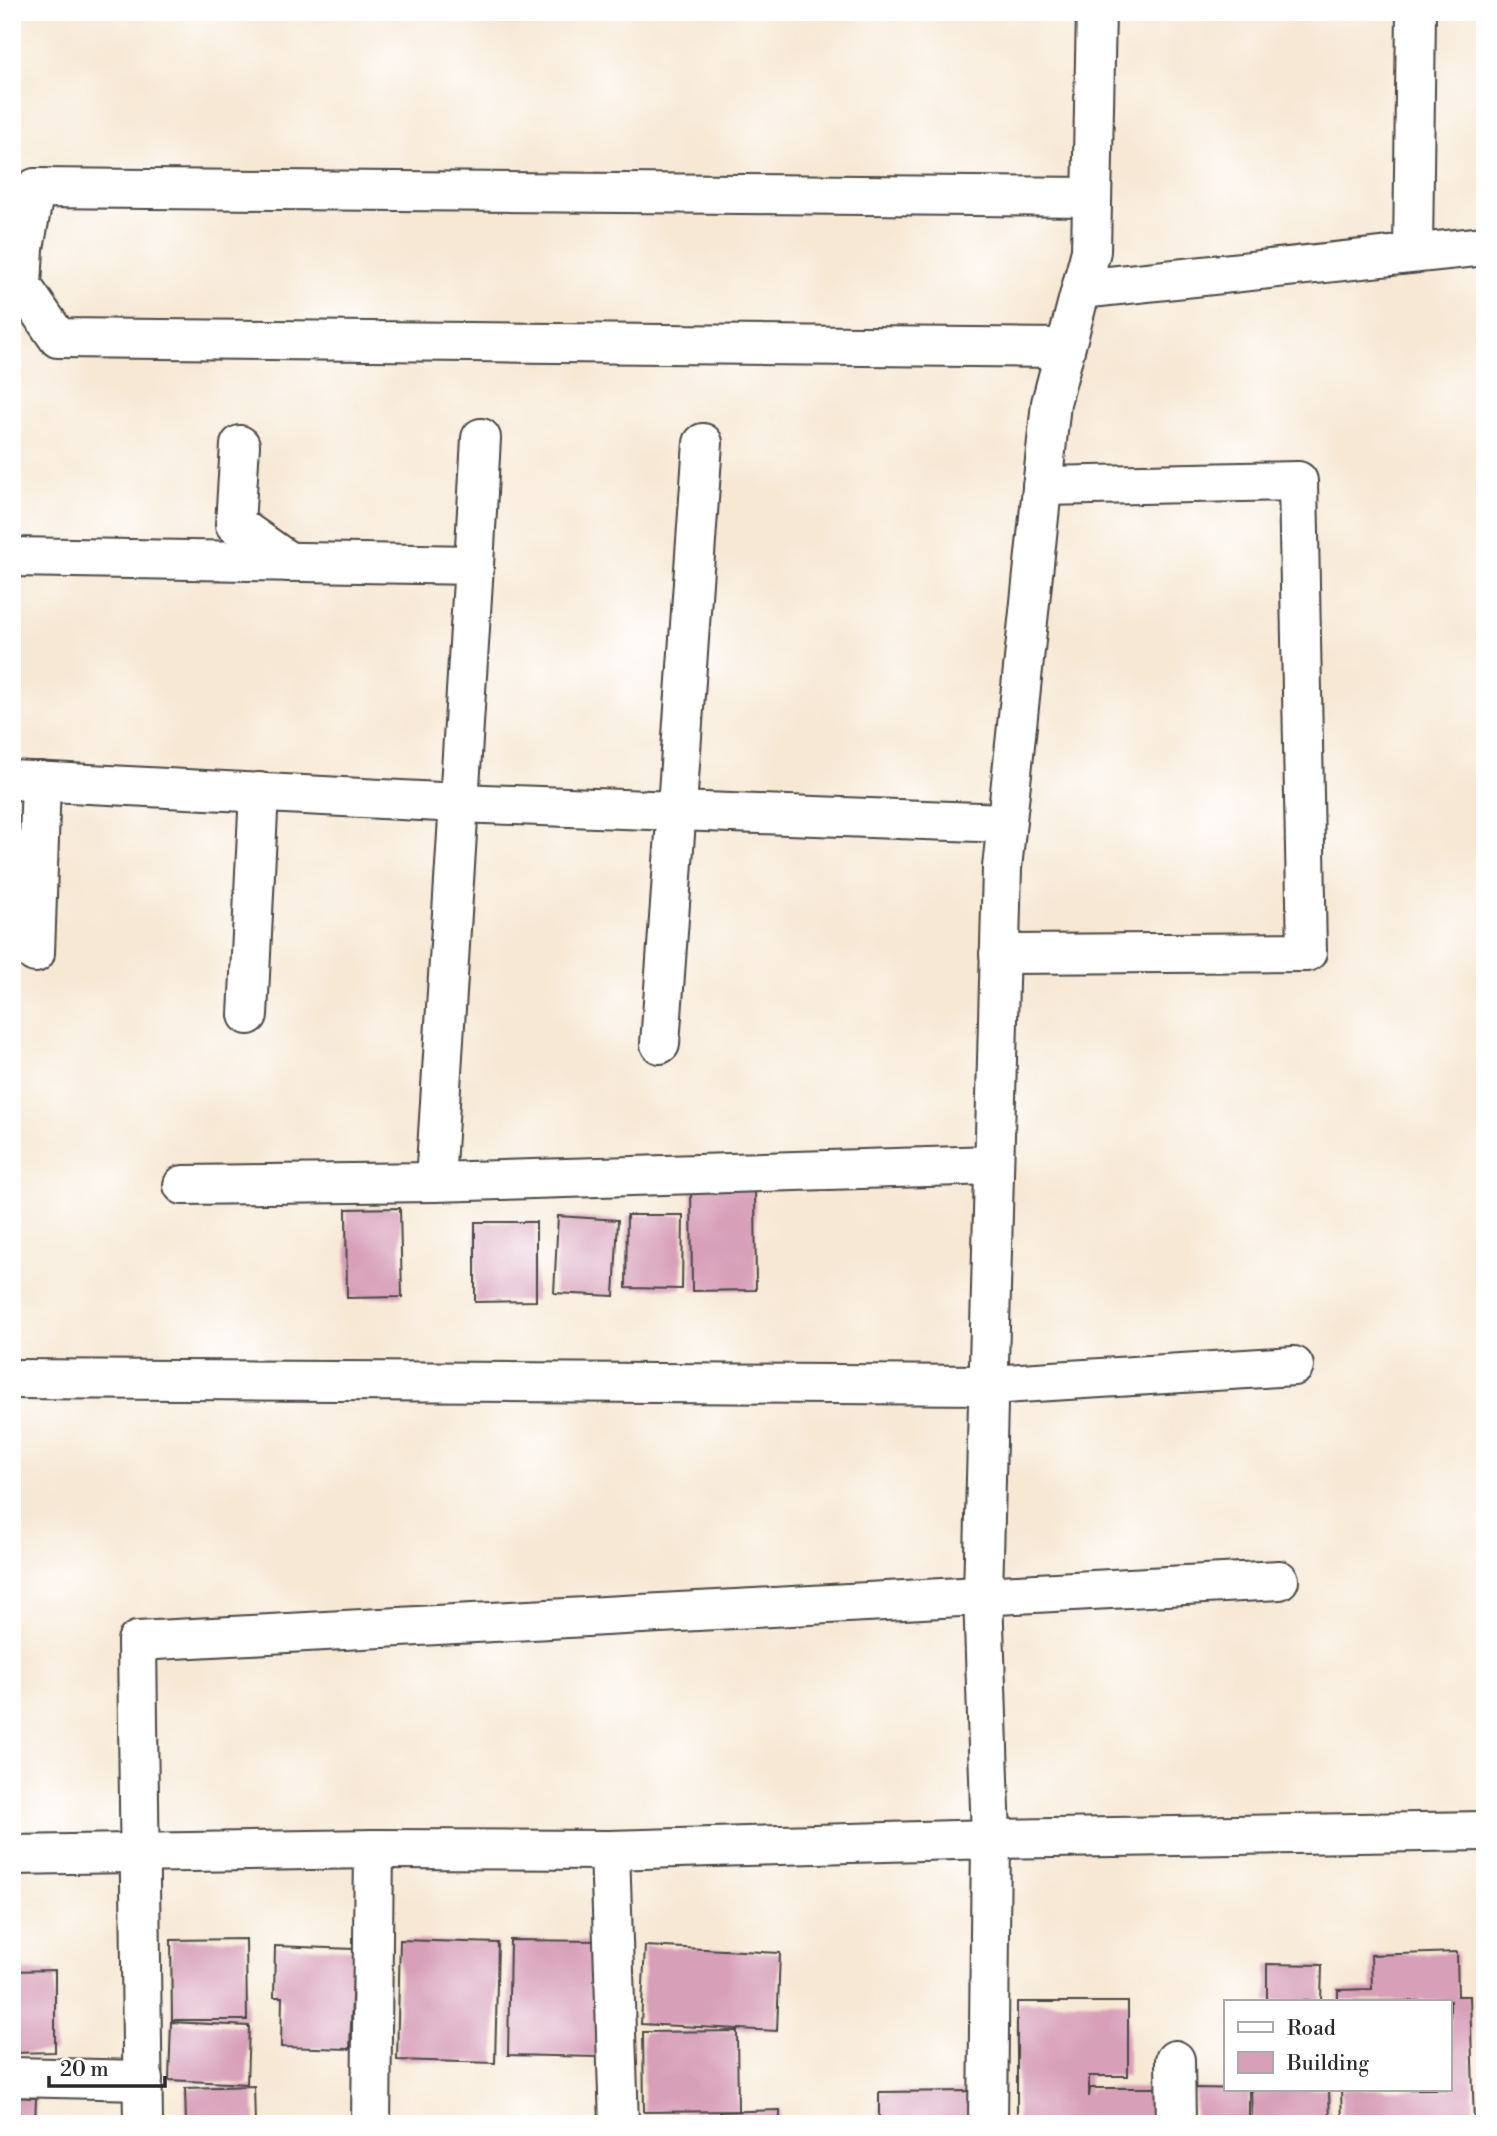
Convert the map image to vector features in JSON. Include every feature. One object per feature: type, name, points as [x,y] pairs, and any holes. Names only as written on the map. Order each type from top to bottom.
[{"type":"street","points":[[988,2124],[991,1839],[983,1594],[1002,869],[1051,403],[1091,251],[1096,12]]},
{"type":"street","points":[[1413,253],[1416,12]]},
{"type":"street","points":[[1065,348],[58,338],[22,286],[24,248],[35,188],[1092,197]]},
{"type":"street","points":[[1080,289],[1485,247]]},
{"type":"street","points":[[1091,251],[1123,285]]},
{"type":"street","points":[[435,1182],[481,438]]},
{"type":"street","points":[[660,1044],[703,443]]},
{"type":"street","points":[[240,445],[235,524],[289,562]]},
{"type":"street","points":[[999,954],[1307,952],[1298,481],[1042,486]]},
{"type":"street","points":[[12,557],[474,565]]},
{"type":"street","points":[[34,953],[27,780],[459,803],[1006,823]]},
{"type":"street","points":[[248,1015],[259,792]]},
{"type":"street","points":[[183,1185],[435,1182],[994,1165]]},
{"type":"street","points":[[12,1379],[989,1385],[1294,1366]]},
{"type":"street","points":[[143,2124],[137,1641],[1279,1580]]},
{"type":"street","points":[[12,1855],[374,1849],[610,1850],[991,1839],[1485,1831]]},
{"type":"street","points":[[371,2124],[374,1849]]},
{"type":"street","points":[[610,1850],[619,2124]]},
{"type":"street","points":[[1175,2060],[1176,2124]]},
{"type":"street","points":[[12,2077],[143,2080]]},
{"type":"building","points":[[755,1185],[756,1290],[692,1291],[691,1186]]},
{"type":"building","points":[[400,1208],[402,1297],[347,1298],[346,1209]]},
{"type":"building","points":[[627,1215],[683,1215],[682,1289],[626,1288]]},
{"type":"building","points":[[558,1216],[618,1220],[614,1296],[554,1293]]},
{"type":"building","points":[[475,1222],[536,1222],[536,1301],[475,1302]]},
{"type":"building","points":[[246,1939],[247,2020],[172,2020],[171,1940]]},
{"type":"building","points":[[400,1940],[498,1943],[495,2063],[397,2060]]},
{"type":"building","points":[[510,1940],[600,1941],[598,2057],[508,2055]]},
{"type":"building","points":[[275,1946],[354,1949],[350,2049],[281,2047],[282,1997],[274,1997]]},
{"type":"building","points":[[645,1946],[780,1953],[777,2031],[641,2024]]},
{"type":"building","points":[[1457,1952],[1458,1996],[1470,1996],[1474,2124],[1342,2124],[1341,2090],[1452,2090],[1452,2000],[1338,2000],[1338,1990],[1372,1989],[1371,1955]]},
{"type":"building","points":[[1267,1964],[1322,1965],[1321,2000],[1267,2000]]},
{"type":"building","points":[[55,1970],[55,2052],[12,2053],[12,1971]]},
{"type":"building","points":[[1017,2002],[1128,2002],[1128,2076],[1089,2076],[1089,2097],[1090,2088],[1157,2088],[1156,2124],[1017,2124]]},
{"type":"building","points":[[171,2022],[249,2026],[247,2084],[169,2080]]},
{"type":"building","points":[[737,2031],[738,2111],[644,2112],[643,2032]]},
{"type":"building","points":[[254,2086],[255,2124],[186,2124],[185,2088]]},
{"type":"building","points":[[1195,2088],[1249,2090],[1249,2124],[1195,2124]]},
{"type":"building","points":[[1251,2090],[1329,2090],[1330,2124],[1252,2124]]},
{"type":"building","points":[[972,2091],[973,2124],[879,2124],[879,2092]]},
{"type":"building","points":[[12,2097],[36,2098],[35,2124],[12,2124]]},
{"type":"building","points":[[780,2110],[780,2124],[720,2124],[720,2112]]}]
